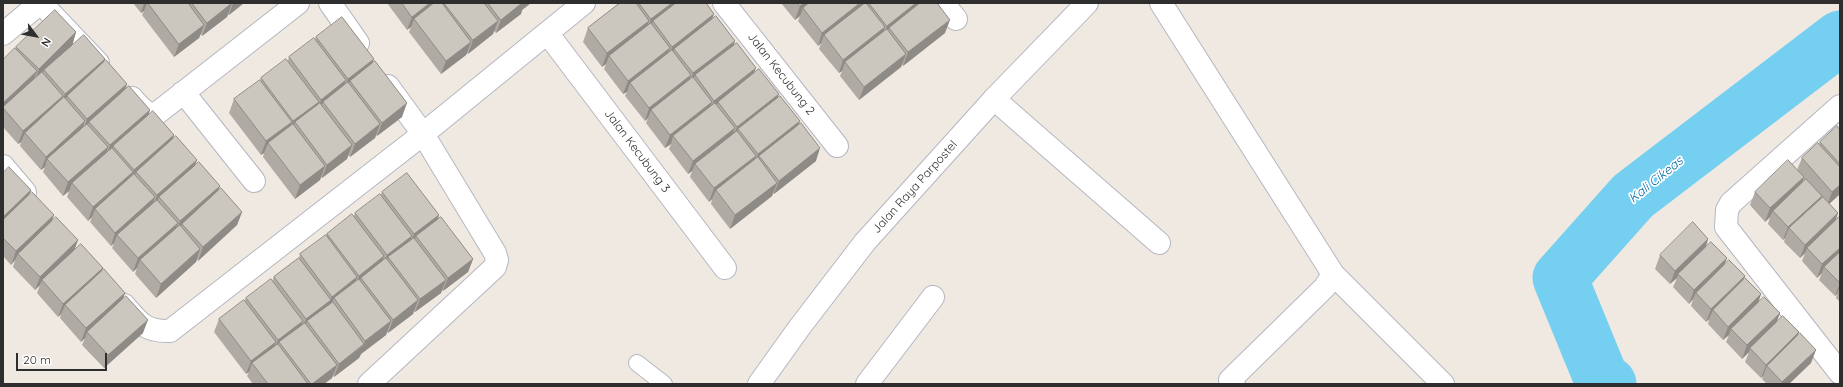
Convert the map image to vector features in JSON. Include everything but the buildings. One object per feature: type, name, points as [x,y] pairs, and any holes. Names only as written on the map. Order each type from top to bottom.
[{"type":"street","points":[[3,34],[40,3],[144,111],[151,114],[156,114],[298,3]]},
{"type":"street","points":[[330,3],[423,134],[495,253],[497,260],[495,267],[369,384]]},
{"type":"street","points":[[112,291],[138,321],[147,328],[157,332],[170,331],[423,134],[548,34],[584,3]]},
{"type":"street","name":"Jalan Kecubung 2","points":[[724,3],[837,146]]},
{"type":"street","name":"Jalan Raya Parpostel","points":[[759,384],[799,328],[865,242],[994,99],[1087,3]]},
{"type":"street","points":[[1161,3],[1333,274],[1443,384]]},
{"type":"street","name":"Jalan Kecubung 3","points":[[548,34],[725,268]]},
{"type":"street","points":[[182,93],[188,98],[254,181]]},
{"type":"street","points":[[994,99],[1159,243]]},
{"type":"street","points":[[1840,106],[1731,203],[1725,218],[1726,227],[1840,373]]},
{"type":"street","points":[[3,166],[39,208]]},
{"type":"street","points":[[1234,384],[1230,380],[1325,287],[1333,274]]},
{"type":"street","points":[[867,384],[932,297]]},
{"type":"lane","points":[[637,363],[664,384]]},
{"type":"waterway","name":"Kali Cikeas","points":[[1609,384],[1601,378],[1560,278],[1633,196],[1840,38]]}]
